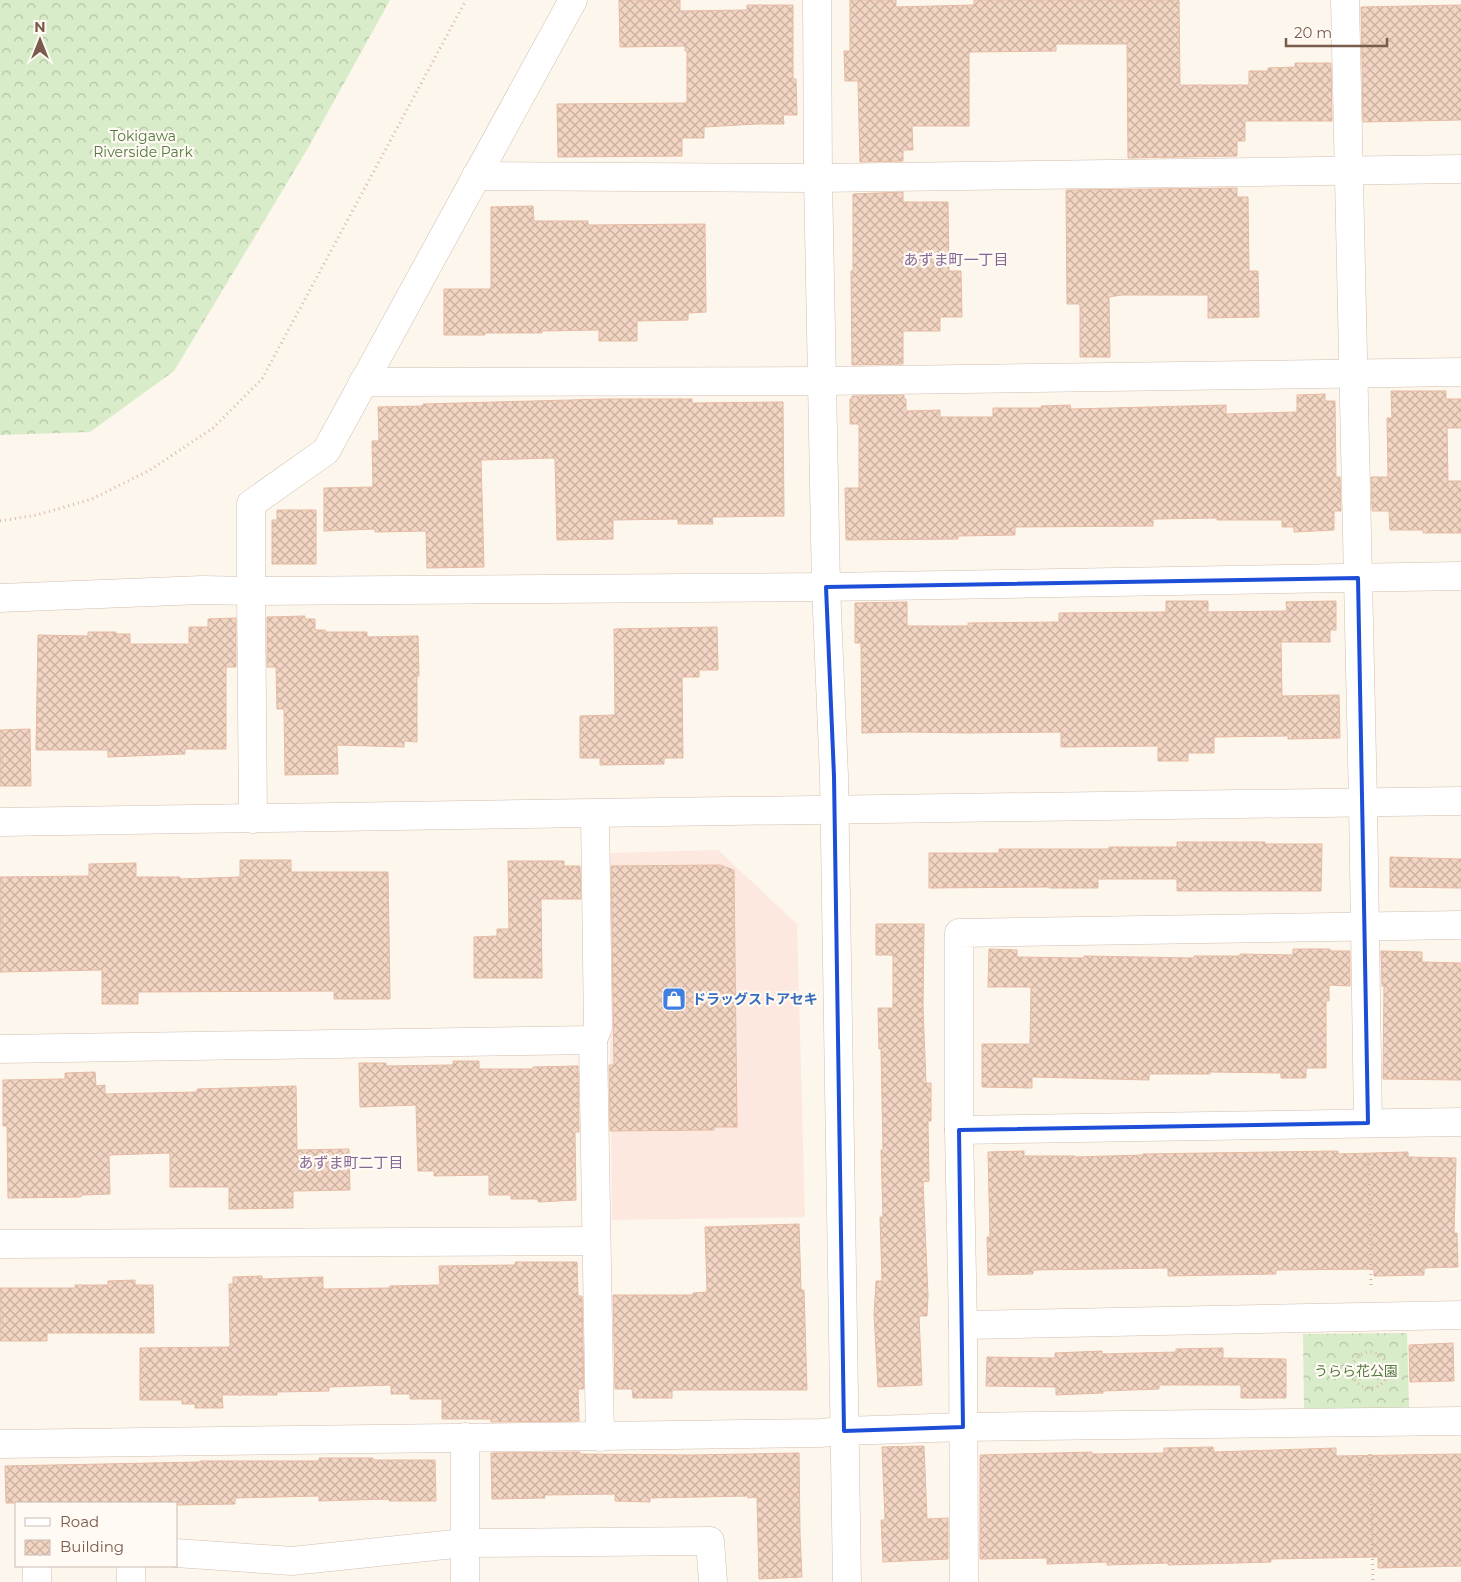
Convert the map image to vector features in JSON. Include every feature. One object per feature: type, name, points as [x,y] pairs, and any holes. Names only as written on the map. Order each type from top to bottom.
[{"type":"street","points":[[253,819],[251,504],[326,451],[573,0]]},
{"type":"street","points":[[818,0],[818,178],[826,587],[834,809],[846,1582]]},
{"type":"street","points":[[1344,0],[1363,802],[1368,1123]]},
{"type":"street","points":[[476,176],[818,178],[1461,169]]},
{"type":"street","points":[[363,382],[822,381],[1461,372]]},
{"type":"street","points":[[0,598],[202,590],[826,587],[1461,576]]},
{"type":"street","points":[[0,822],[1461,801]]},
{"type":"street","points":[[596,814],[598,1027],[593,1040],[600,1437]]},
{"type":"street","points":[[964,1582],[963,1325],[959,1130],[959,933],[1461,925]]},
{"type":"street","points":[[0,1049],[593,1040]]},
{"type":"street","points":[[959,1130],[1461,1122]]},
{"type":"street","points":[[0,1244],[596,1241]]},
{"type":"street","points":[[963,1325],[1461,1315]]},
{"type":"street","points":[[0,1444],[465,1437],[600,1437],[820,1433],[844,1430],[962,1427],[1461,1421]]},
{"type":"street","points":[[465,1437],[465,1582]]},
{"type":"street","points":[[178,1553],[292,1561],[464,1543],[710,1541],[713,1582]]},
{"type":"street","points":[[37,1567],[37,1582]]},
{"type":"street","points":[[131,1567],[132,1582]]},
{"type":"path","points":[[0,521],[37,515],[92,499],[150,470],[214,428],[262,378],[466,0]]},
{"type":"path","points":[[1368,1123],[1371,1352]]},
{"type":"path","points":[[1371,1352],[1382,1357],[1388,1367],[1388,1374],[1382,1384],[1370,1388],[1359,1384],[1353,1375],[1353,1369],[1354,1364],[1361,1355],[1371,1352]]},
{"type":"path","points":[[1370,1388],[1372,1582]]},
{"type":"highlighted area","points":[[1358,578],[1368,1123],[959,1130],[963,1427],[844,1431],[834,776],[826,587]]},
{"type":"shaded area","points":[[718,850],[797,924],[805,1217],[612,1220],[608,853]]},
{"type":"green space","name":"Tokigawa Riverside Park","points":[[0,0],[390,0],[308,148],[174,371],[90,432],[0,435]]},
{"type":"green space","name":"うらら花公園","points":[[1407,1333],[1409,1408],[1304,1409],[1303,1334]]},
{"type":"building","points":[[619,0],[680,0],[680,11],[747,10],[747,5],[793,5],[793,79],[796,79],[797,115],[783,115],[784,124],[704,127],[704,138],[682,138],[682,156],[558,157],[557,104],[687,103],[687,51],[685,51],[685,46],[620,47]]},
{"type":"building","points":[[850,0],[896,0],[896,7],[974,5],[974,0],[1179,0],[1180,85],[1249,85],[1249,71],[1268,71],[1268,68],[1295,67],[1295,63],[1331,63],[1332,121],[1245,121],[1245,141],[1237,141],[1237,156],[1128,158],[1127,44],[1056,44],[1056,51],[969,52],[969,126],[912,126],[913,150],[903,150],[903,161],[860,162],[858,81],[845,81],[844,51],[850,51]]},
{"type":"building","points":[[1461,5],[1461,120],[1363,122],[1361,7]]},
{"type":"building","points":[[1237,188],[1237,197],[1248,197],[1249,271],[1258,271],[1259,317],[1208,318],[1208,295],[1121,295],[1109,297],[1110,357],[1080,357],[1080,304],[1067,304],[1066,190]]},
{"type":"building","points":[[903,192],[903,202],[948,202],[949,271],[961,271],[962,317],[940,317],[940,331],[903,331],[903,364],[852,365],[851,271],[853,271],[853,194]]},
{"type":"building","points":[[533,206],[534,221],[588,221],[588,225],[705,224],[706,312],[688,313],[688,320],[637,321],[637,341],[599,341],[599,330],[444,335],[444,289],[491,289],[491,207]]},
{"type":"building","points":[[1391,391],[1446,391],[1446,399],[1461,399],[1461,428],[1447,428],[1448,481],[1461,481],[1461,533],[1423,533],[1423,530],[1390,530],[1389,511],[1372,511],[1371,477],[1388,477],[1387,418],[1392,418]]},
{"type":"building","points":[[1325,394],[1325,401],[1335,401],[1336,477],[1340,477],[1341,511],[1334,511],[1334,530],[1294,532],[1294,527],[1282,527],[1282,520],[1153,519],[1153,526],[1015,527],[1015,535],[958,536],[958,539],[846,540],[845,488],[859,488],[859,424],[850,424],[850,399],[852,399],[852,396],[904,395],[906,411],[940,410],[940,417],[993,417],[993,408],[1042,408],[1041,406],[1070,405],[1071,409],[1226,405],[1226,414],[1297,412],[1297,395]]},
{"type":"building","points":[[606,399],[692,399],[692,403],[783,402],[784,516],[712,517],[713,524],[678,524],[678,519],[613,520],[613,539],[557,540],[555,458],[481,460],[484,567],[427,568],[426,531],[375,532],[375,529],[324,531],[324,488],[373,487],[372,441],[379,441],[378,407]]},
{"type":"building","points":[[277,510],[316,510],[316,564],[272,564],[272,520],[277,520]]},
{"type":"building","points":[[1166,601],[1208,601],[1208,612],[1287,611],[1286,602],[1336,601],[1336,630],[1330,630],[1330,642],[1281,642],[1282,696],[1339,695],[1340,738],[1288,739],[1288,736],[1214,737],[1214,753],[1188,753],[1188,761],[1158,761],[1158,746],[1061,747],[1061,732],[862,733],[861,643],[855,643],[855,603],[907,602],[907,626],[968,626],[968,623],[1059,622],[1059,613],[1166,612]]},
{"type":"building","points":[[305,616],[305,619],[315,619],[315,630],[325,630],[325,632],[367,632],[367,637],[418,636],[417,742],[404,741],[404,747],[337,745],[338,774],[285,775],[284,709],[277,709],[276,667],[267,667],[267,617]]},
{"type":"building","points":[[236,618],[236,667],[226,667],[226,749],[185,749],[185,754],[108,757],[108,750],[36,750],[38,635],[88,636],[88,632],[116,632],[116,634],[130,634],[130,644],[189,644],[189,627],[208,627],[208,619]]},
{"type":"building","points":[[717,627],[718,670],[699,670],[699,677],[682,677],[683,758],[664,758],[664,764],[600,765],[600,758],[580,758],[580,716],[615,715],[614,629]]},
{"type":"building","points":[[30,729],[31,786],[0,786],[0,730]]},
{"type":"building","points":[[1177,842],[1322,844],[1321,891],[1177,891],[1177,879],[1098,879],[1098,888],[929,888],[929,853],[999,853],[999,849],[1177,847]]},
{"type":"building","points":[[1390,857],[1461,859],[1461,888],[1390,887]]},
{"type":"building","points":[[240,860],[291,860],[291,872],[388,872],[390,999],[334,999],[334,991],[138,992],[138,1004],[102,1004],[102,970],[0,972],[0,877],[89,876],[89,864],[136,863],[136,877],[180,877],[180,879],[240,877]]},
{"type":"building","points":[[508,861],[564,861],[564,866],[580,866],[581,899],[541,899],[542,978],[474,978],[474,937],[497,936],[497,929],[509,929]]},
{"type":"building","name":"ドラッグストアセキ","points":[[720,865],[734,870],[737,1127],[714,1127],[714,1130],[610,1131],[609,1065],[614,1065],[611,866]]},
{"type":"building","points":[[876,924],[924,924],[923,1007],[926,1083],[931,1083],[931,1121],[928,1121],[929,1181],[923,1182],[928,1295],[927,1316],[919,1316],[922,1385],[878,1387],[874,1314],[876,1281],[882,1281],[880,1217],[883,1217],[881,1150],[883,1150],[881,1049],[879,1049],[878,1008],[893,1008],[893,955],[876,955]]},
{"type":"building","points":[[989,949],[1017,950],[1017,957],[1084,958],[1084,956],[1194,958],[1194,956],[1240,956],[1240,954],[1293,955],[1293,949],[1350,951],[1350,986],[1329,985],[1329,1001],[1326,1001],[1326,1068],[1306,1068],[1306,1078],[1281,1078],[1281,1073],[1210,1072],[1210,1074],[1149,1074],[1149,1080],[1032,1077],[1032,1088],[982,1087],[982,1044],[1030,1044],[1031,987],[988,987]]},
{"type":"building","points":[[1381,951],[1422,952],[1422,962],[1461,963],[1461,1080],[1383,1079],[1384,986],[1382,986]]},
{"type":"building","points":[[453,1061],[479,1061],[479,1069],[533,1069],[533,1067],[578,1066],[579,1132],[575,1132],[576,1200],[538,1202],[538,1199],[511,1199],[511,1195],[489,1195],[489,1175],[434,1176],[434,1171],[418,1171],[416,1105],[360,1107],[359,1063],[386,1063],[386,1066],[453,1065]]},
{"type":"building","points":[[95,1072],[96,1086],[105,1085],[105,1094],[197,1092],[197,1089],[296,1086],[297,1150],[349,1149],[350,1190],[293,1191],[293,1208],[229,1209],[229,1187],[170,1187],[170,1153],[109,1155],[110,1194],[81,1195],[81,1197],[8,1198],[7,1126],[3,1126],[3,1080],[65,1079],[65,1073]]},
{"type":"building","points":[[1024,1151],[1024,1156],[1075,1157],[1338,1151],[1338,1154],[1408,1152],[1408,1157],[1456,1158],[1454,1233],[1457,1233],[1458,1267],[1424,1268],[1424,1275],[1374,1276],[1374,1269],[1276,1270],[1276,1274],[1168,1276],[1168,1268],[1033,1270],[1033,1274],[988,1275],[987,1237],[990,1237],[988,1152]]},
{"type":"building","points":[[799,1224],[801,1290],[804,1290],[807,1390],[672,1390],[672,1398],[633,1398],[632,1389],[615,1389],[613,1295],[693,1295],[693,1293],[707,1292],[705,1227]]},
{"type":"building","points":[[515,1262],[577,1262],[578,1296],[582,1296],[584,1389],[578,1389],[579,1421],[491,1422],[491,1419],[442,1419],[442,1399],[410,1399],[410,1394],[391,1394],[391,1385],[329,1387],[329,1391],[277,1392],[277,1395],[222,1395],[223,1408],[195,1408],[195,1404],[182,1404],[182,1400],[140,1400],[140,1348],[230,1347],[229,1284],[233,1284],[233,1277],[262,1276],[262,1279],[323,1277],[323,1289],[390,1288],[390,1286],[440,1285],[439,1266],[515,1265]]},
{"type":"building","points":[[135,1280],[135,1285],[153,1285],[154,1333],[47,1333],[47,1341],[0,1341],[0,1288],[75,1288],[75,1285],[108,1285],[108,1281]]},
{"type":"building","points":[[1453,1343],[1454,1381],[1410,1382],[1409,1345]]},
{"type":"building","points":[[1223,1348],[1223,1358],[1286,1359],[1286,1398],[1241,1398],[1241,1385],[1159,1385],[1159,1389],[1056,1395],[1056,1387],[986,1386],[987,1357],[1055,1358],[1055,1353],[1102,1351],[1102,1354],[1176,1352],[1176,1349]]},
{"type":"building","points":[[924,1446],[927,1519],[948,1518],[948,1559],[883,1562],[881,1520],[885,1520],[882,1447]]},
{"type":"building","points":[[1213,1447],[1214,1452],[1336,1448],[1336,1456],[1461,1454],[1461,1566],[1378,1568],[1378,1557],[1271,1559],[1271,1562],[1168,1565],[1168,1563],[1107,1565],[1107,1562],[1047,1564],[1047,1558],[980,1559],[980,1455],[1092,1452],[1092,1454],[1164,1453],[1164,1448]]},
{"type":"building","points":[[580,1452],[580,1454],[691,1455],[799,1453],[802,1577],[759,1579],[757,1497],[650,1498],[650,1502],[615,1501],[615,1494],[545,1495],[545,1498],[492,1499],[491,1453]]},
{"type":"building","points":[[319,1458],[435,1460],[436,1501],[389,1501],[389,1499],[319,1501],[319,1496],[235,1498],[235,1504],[178,1505],[178,1502],[6,1503],[5,1466],[200,1461],[319,1461]]},
{"type":"place","name":"ドラッグストアセキ","points":[[674,999]]},
{"type":"district","name":"あずま町一丁目","points":[[956,259]]},
{"type":"district","name":"あずま町二丁目","points":[[351,1162]]}]
